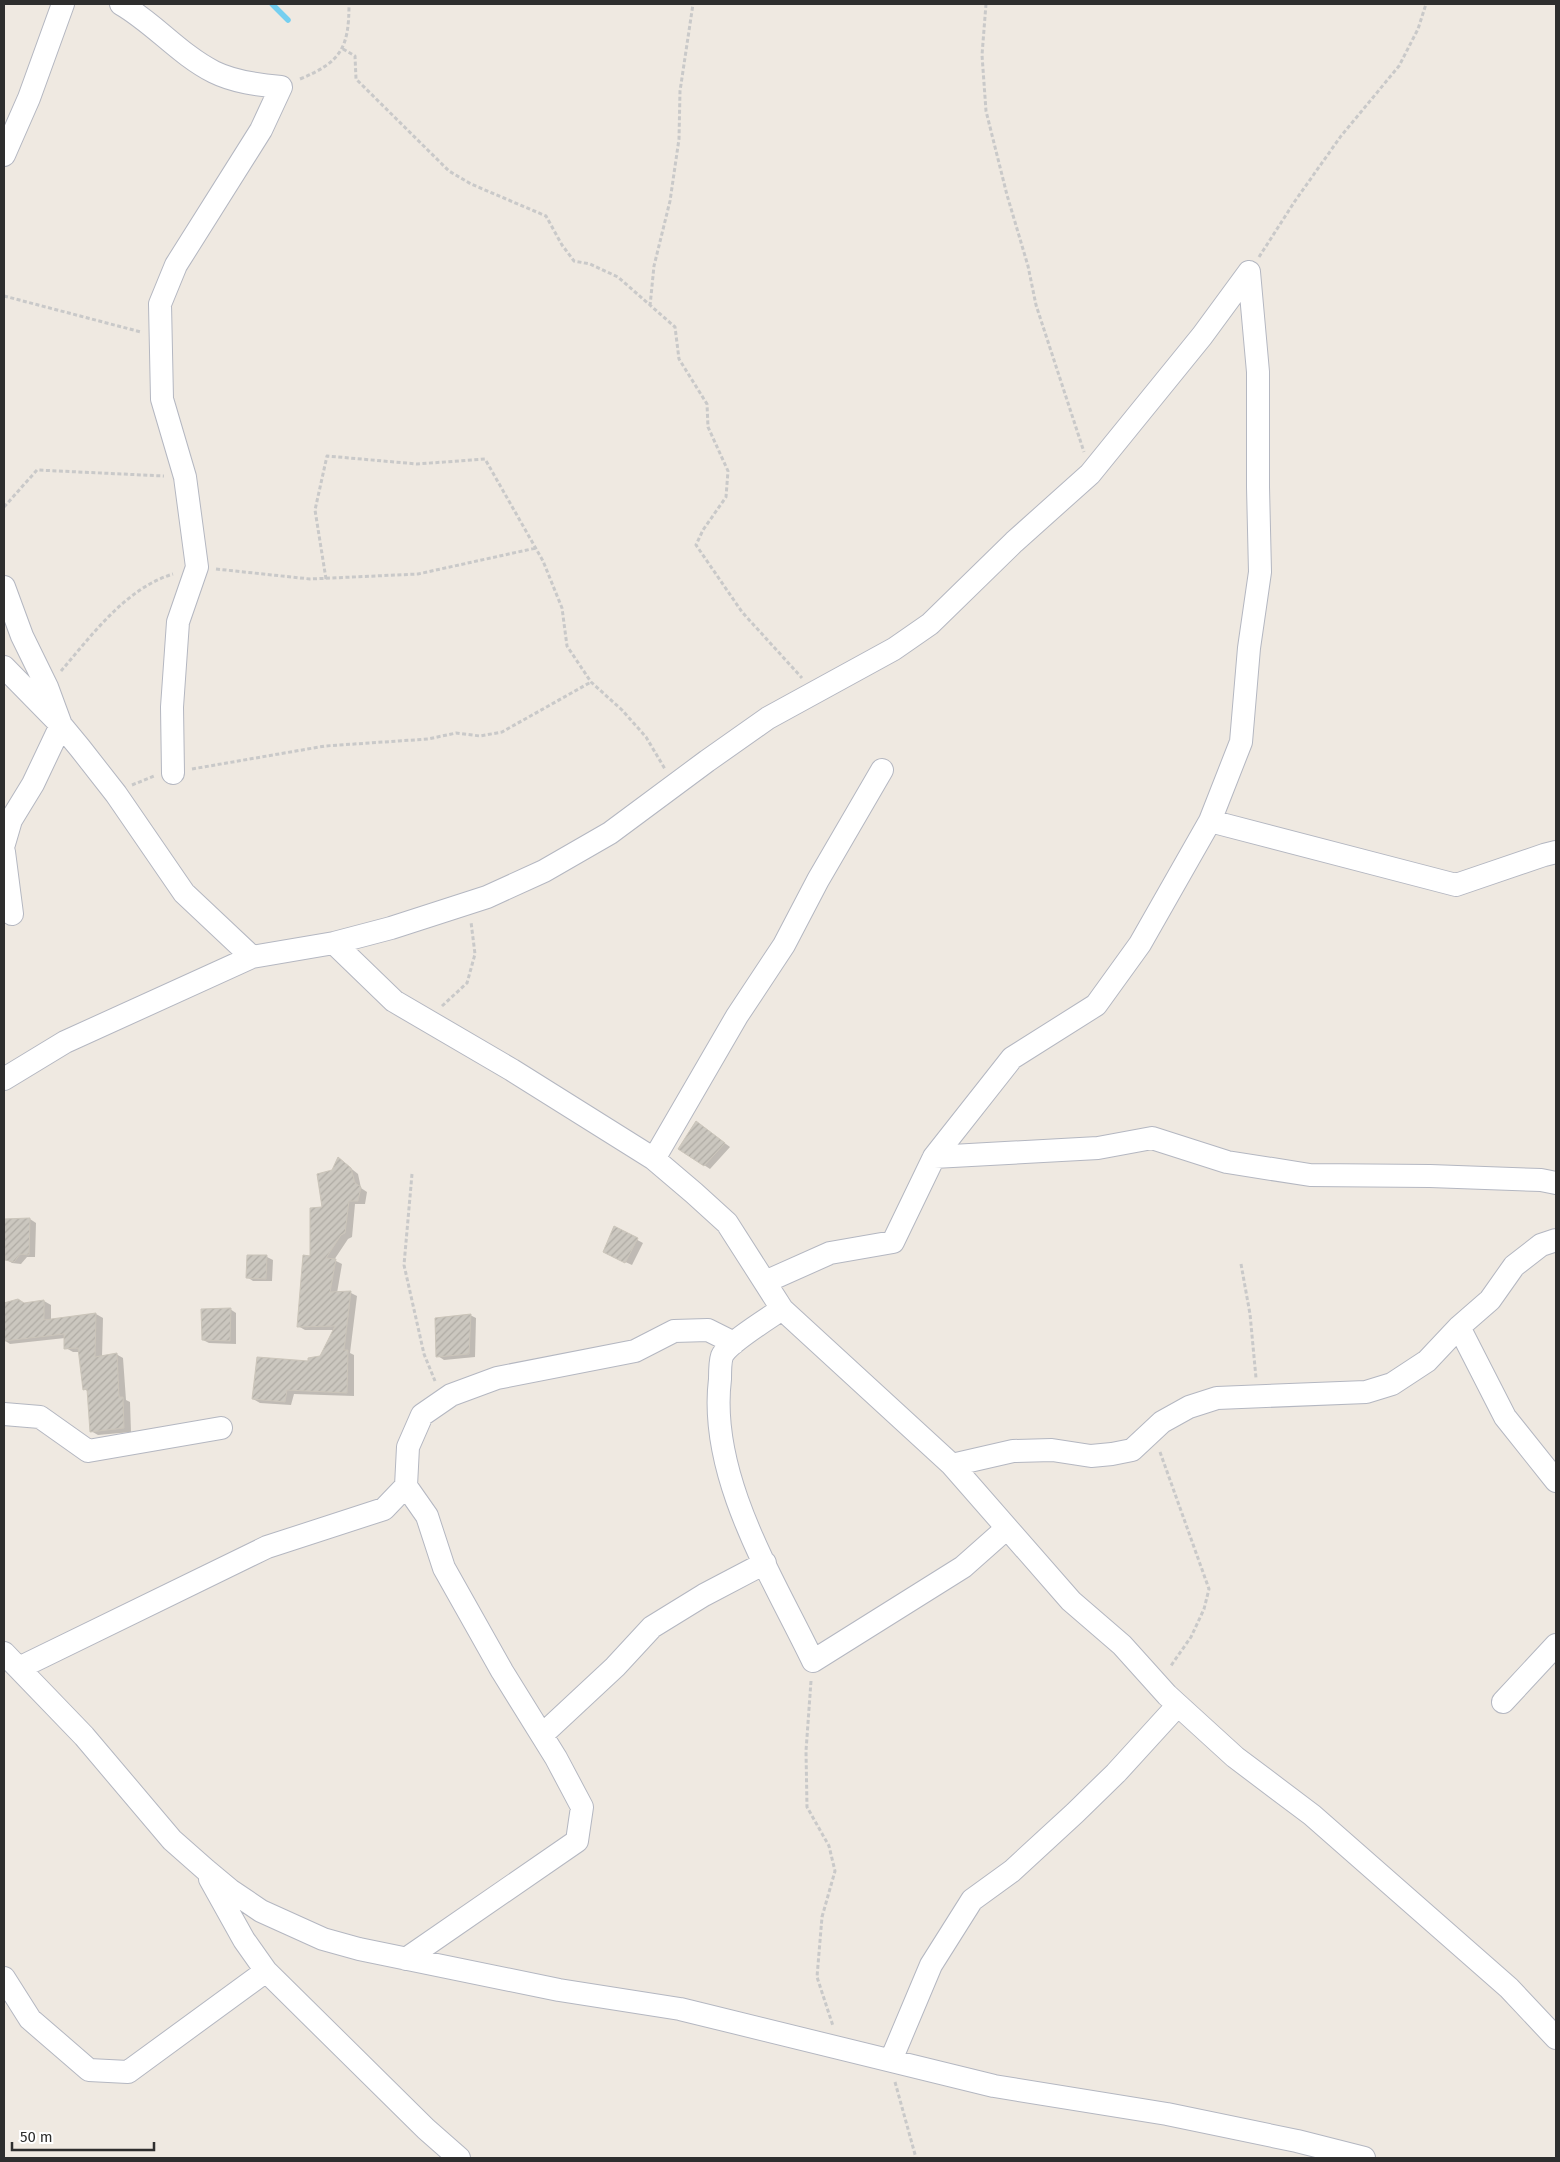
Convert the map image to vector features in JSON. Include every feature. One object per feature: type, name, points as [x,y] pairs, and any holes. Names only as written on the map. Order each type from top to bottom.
[{"type":"street","points":[[4,156],[29,98],[63,4]]},
{"type":"street","points":[[121,4],[142,16],[191,57],[214,72],[250,84],[281,87],[261,130],[176,265],[160,304],[162,399],[185,477],[197,567],[178,622],[172,707],[173,773]]},
{"type":"street","points":[[4,1079],[65,1042],[252,957],[334,943],[391,928],[487,897],[544,871],[610,833],[768,718],[894,649],[930,624],[1014,542],[1090,474],[1202,336],[1249,272]]},
{"type":"street","points":[[765,1282],[830,1253],[893,1242],[934,1157],[1012,1058],[1096,1004],[1140,944],[1210,821],[1241,742],[1249,648],[1260,572],[1258,372],[1249,272]]},
{"type":"street","points":[[4,587],[22,636],[48,687],[61,725],[33,784],[11,820],[4,844]]},
{"type":"street","points":[[4,667],[61,725],[116,794],[184,893],[252,957]]},
{"type":"street","points":[[654,1159],[737,1016],[784,945],[818,880],[882,770]]},
{"type":"street","points":[[1210,821],[1456,885],[1556,852]]},
{"type":"street","points":[[4,852],[12,914]]},
{"type":"street","points":[[334,943],[394,1001],[512,1070],[654,1159],[727,1223],[782,1309],[952,1465],[1071,1601],[1122,1645],[1172,1700],[1235,1757],[1319,1821],[1509,1988],[1556,2038]]},
{"type":"street","points":[[934,1157],[1098,1148],[1152,1138],[1227,1162],[1310,1176],[1430,1176],[1541,1180],[1556,1183]]},
{"type":"street","points":[[952,1465],[1013,1451],[1052,1450],[1090,1456],[1112,1454],[1132,1450],[1162,1422],[1189,1407],[1217,1398],[1366,1392],[1392,1384],[1427,1361],[1459,1327],[1490,1300],[1514,1266],[1541,1246],[1556,1240]]},
{"type":"street","points":[[782,1309],[734,1343],[722,1355],[717,1398],[724,1456],[749,1532],[813,1660],[963,1567],[1007,1528]]},
{"type":"street","points":[[1459,1327],[1506,1417],[1556,1481]]},
{"type":"street","points":[[406,1959],[577,1841],[582,1807],[444,1568],[427,1516],[406,1486],[408,1447],[422,1414],[451,1395],[497,1378],[635,1351],[674,1331],[708,1330],[734,1343]]},
{"type":"street","points":[[4,1414],[40,1416],[88,1450],[221,1428]]},
{"type":"street","points":[[406,1486],[384,1509],[267,1547],[11,1660],[84,1736],[172,1840],[230,1890],[261,1911],[296,1928],[322,1939],[359,1949],[559,1990],[680,2009],[994,2086],[1167,2114],[1297,2141],[1364,2158]]},
{"type":"street","points":[[542,1735],[615,1667],[652,1627],[704,1596],[765,1564]]},
{"type":"street","points":[[1503,1702],[1556,1645]]},
{"type":"street","points":[[891,2060],[931,1965],[972,1900],[1012,1871],[1116,1773],[1172,1700]]},
{"type":"street","points":[[206,1870],[244,1940],[266,1971],[426,2129],[459,2158]]},
{"type":"street","points":[[4,1978],[30,2019],[89,2070],[128,2072],[266,1971]]},
{"type":"path","points":[[281,87],[324,69],[343,49],[349,26],[349,4]]},
{"type":"path","points":[[650,306],[654,266],[670,201],[679,139],[680,91],[693,4]]},
{"type":"path","points":[[986,4],[982,55],[986,111],[1036,305],[1090,474]]},
{"type":"path","points":[[1249,272],[1336,144],[1399,66],[1418,30],[1426,4]]},
{"type":"path","points":[[343,49],[355,56],[356,79],[449,170],[471,184],[546,216],[562,245],[574,261],[590,264],[618,277],[675,327],[679,359],[707,404],[708,427],[728,471],[726,498],[703,530],[696,545],[742,612],[814,692]]},
{"type":"path","points":[[4,296],[149,334]]},
{"type":"path","points":[[326,578],[315,510],[327,456],[417,464],[485,459],[537,548],[562,608],[568,646],[591,682],[622,710],[646,738],[674,785]]},
{"type":"path","points":[[4,507],[37,470],[185,477]]},
{"type":"path","points":[[48,687],[109,615],[157,579],[197,567],[310,579],[418,574],[537,548]]},
{"type":"path","points":[[116,794],[148,778],[325,746],[428,739],[456,733],[480,736],[502,732],[591,682]]},
{"type":"path","points":[[427,1021],[467,983],[475,954],[470,903]]},
{"type":"path","points":[[412,1174],[404,1265],[424,1354],[443,1400]]},
{"type":"path","points":[[1241,1264],[1250,1314],[1258,1396]]},
{"type":"path","points":[[1152,1432],[1209,1589],[1204,1609],[1191,1637],[1170,1665],[1172,1700]]},
{"type":"path","points":[[813,1660],[806,1751],[807,1807],[829,1846],[835,1871],[822,1917],[817,1977],[841,2047]]},
{"type":"path","points":[[891,2060],[916,2158]]},
{"type":"building","points":[[696,1121],[725,1143],[704,1166],[678,1149]]},
{"type":"building","points":[[338,1157],[351,1168],[355,1183],[361,1187],[358,1201],[349,1201],[345,1233],[341,1235],[326,1258],[336,1259],[330,1292],[351,1291],[344,1350],[348,1350],[347,1393],[287,1390],[285,1402],[252,1399],[257,1357],[308,1361],[308,1358],[320,1356],[335,1326],[297,1327],[303,1255],[310,1256],[310,1208],[322,1207],[317,1174],[332,1170]]},
{"type":"building","points":[[30,1218],[29,1255],[20,1254],[14,1262],[5,1260],[4,1219]]},
{"type":"building","points":[[614,1226],[638,1238],[625,1263],[603,1252]]},
{"type":"building","points":[[247,1255],[267,1255],[266,1279],[246,1278]]},
{"type":"building","points":[[18,1299],[24,1303],[44,1300],[44,1320],[96,1313],[95,1357],[117,1353],[119,1397],[123,1397],[124,1428],[90,1432],[87,1389],[83,1390],[78,1348],[64,1349],[64,1334],[4,1341],[4,1303]]},
{"type":"building","points":[[231,1308],[230,1341],[202,1340],[201,1309]]},
{"type":"building","points":[[471,1314],[469,1354],[436,1357],[435,1318]]},
{"type":"waterway","points":[[272,4],[288,20]]}]
